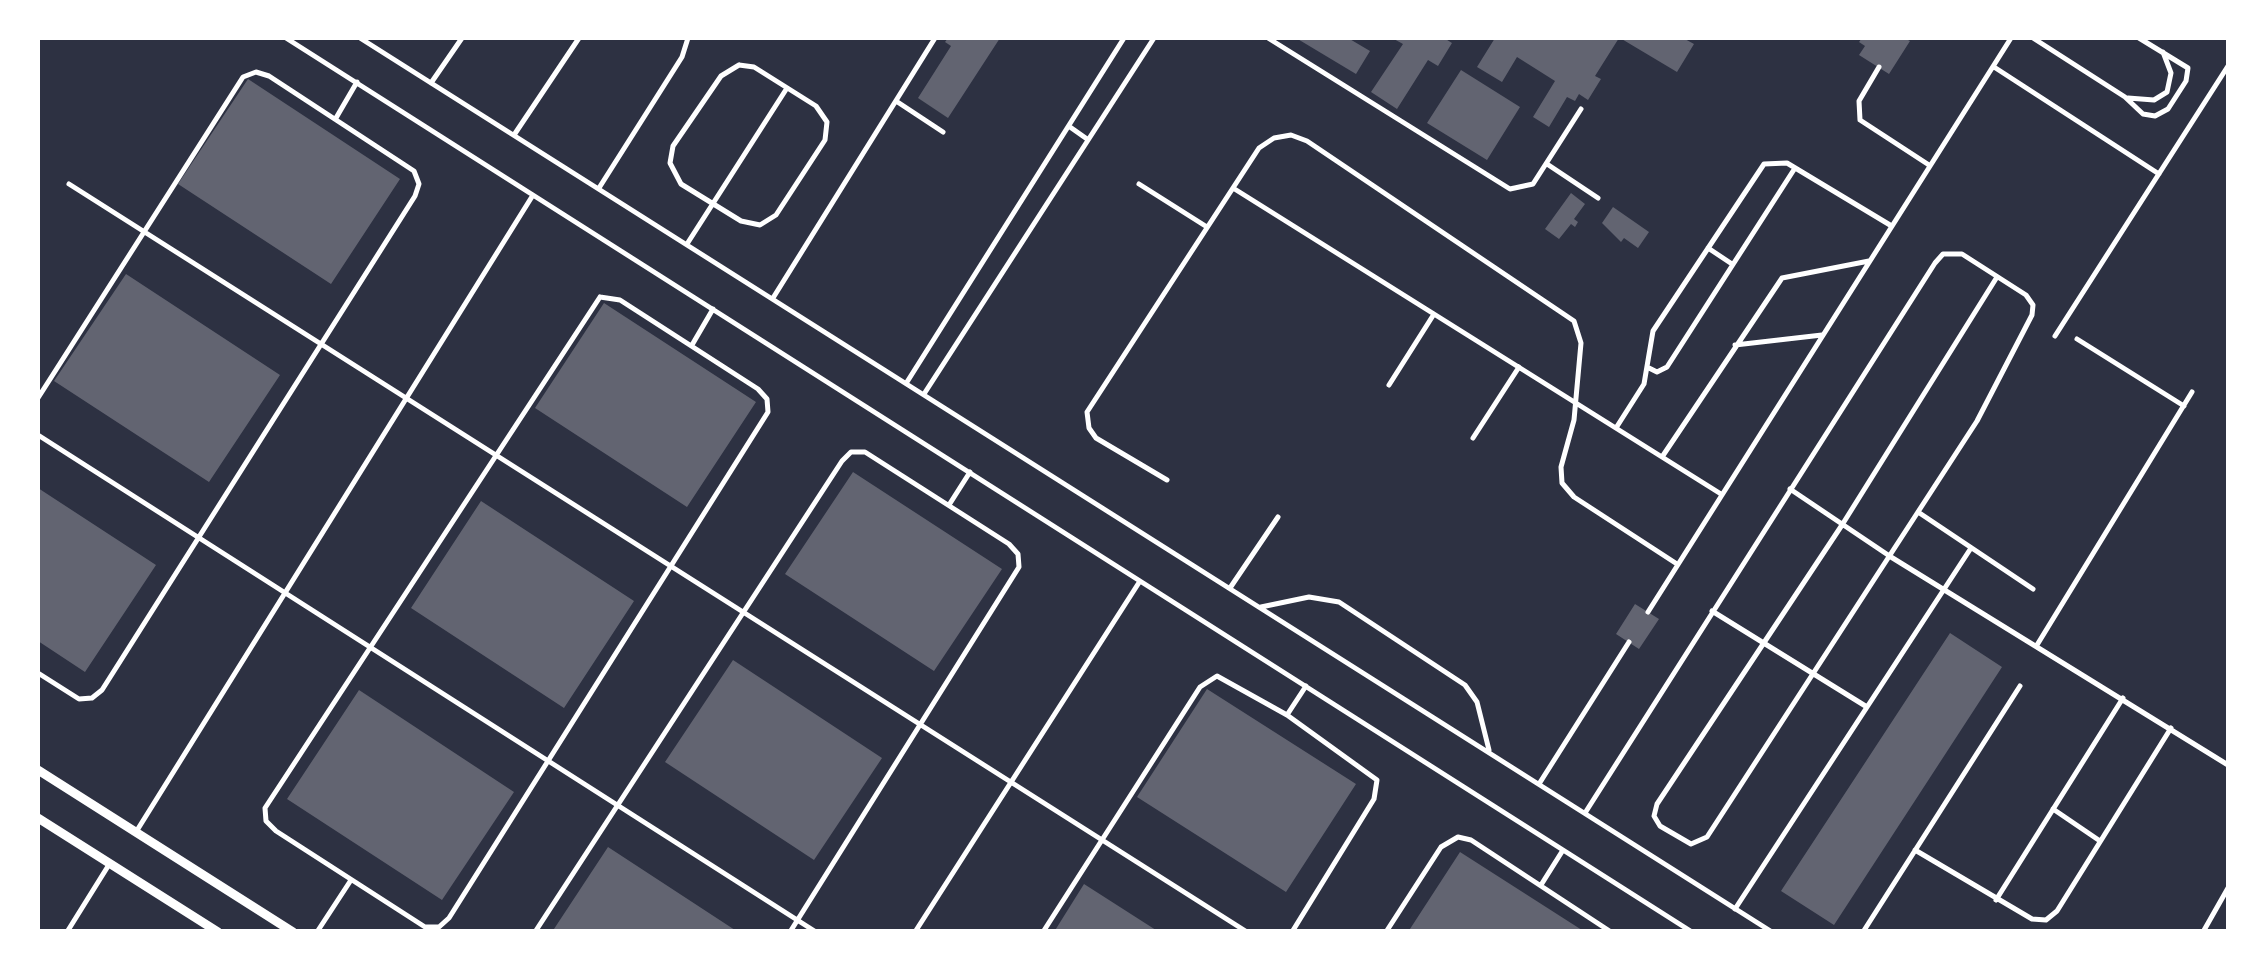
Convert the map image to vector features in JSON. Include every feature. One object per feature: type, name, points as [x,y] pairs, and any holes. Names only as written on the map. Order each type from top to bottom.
[{"type":"street","points":[[38,770],[293,932]]},
{"type":"street","points":[[38,818],[218,932]]},
{"type":"lane","points":[[286,38],[1692,932]]},
{"type":"lane","points":[[360,38],[371,41],[1772,932]]},
{"type":"lane","points":[[431,82],[462,38]]},
{"type":"lane","points":[[514,135],[579,38]]},
{"type":"lane","points":[[599,188],[682,57],[688,38]]},
{"type":"lane","points":[[772,298],[935,38]]},
{"type":"lane","points":[[906,382],[1124,38]]},
{"type":"lane","points":[[924,394],[1154,38]]},
{"type":"lane","points":[[1268,38],[1504,187],[1528,187],[1582,109]]},
{"type":"lane","points":[[1648,612],[2012,38]]},
{"type":"lane","points":[[2033,38],[2148,116],[2168,109],[2188,75],[2184,62],[2139,38]]},
{"type":"lane","points":[[2125,98],[2154,100],[2167,92],[2172,73],[2163,52]]},
{"type":"lane","points":[[2056,336],[2228,66]]},
{"type":"lane","points":[[732,67],[754,67],[821,110],[828,122],[825,140],[766,223],[747,224],[712,204],[676,178],[670,164],[673,146],[732,67]]},
{"type":"lane","points":[[1878,67],[1859,101],[1860,120],[1930,166]]},
{"type":"lane","points":[[1993,67],[2160,174]]},
{"type":"lane","points":[[38,398],[244,77],[263,73],[414,171],[418,184],[322,344],[98,695],[78,699],[38,673]]},
{"type":"lane","points":[[336,119],[357,82]]},
{"type":"lane","points":[[686,244],[787,88]]},
{"type":"lane","points":[[896,101],[943,132]]},
{"type":"lane","points":[[1070,127],[1087,139]]},
{"type":"lane","points":[[1167,480],[1096,438],[1088,428],[1087,412],[1266,142],[1291,135],[1308,141],[1574,321],[1580,344],[1576,402],[1561,466],[1566,490],[1678,564]]},
{"type":"lane","points":[[1616,428],[1642,390],[1654,331],[1759,168],[1775,160],[1795,168],[1891,226]]},
{"type":"lane","points":[[1547,164],[1598,198]]},
{"type":"lane","points":[[1646,367],[1657,372],[1667,367],[1795,168]]},
{"type":"lane","points":[[69,184],[1247,932]]},
{"type":"lane","points":[[1139,184],[1207,227]]},
{"type":"lane","points":[[1233,188],[1721,494]]},
{"type":"lane","points":[[136,832],[533,196]]},
{"type":"lane","points":[[1708,248],[1732,264]]},
{"type":"lane","points":[[1585,813],[1938,258],[1962,254],[1997,276],[2030,299],[2032,315],[1992,398],[1707,837],[1696,844],[1686,843],[1660,826],[1654,810],[1842,524],[1997,276]]},
{"type":"lane","points":[[1662,457],[1782,278],[1869,261]]},
{"type":"lane","points":[[600,297],[620,300],[758,389],[768,406],[444,924],[426,927],[270,827],[265,808],[494,454],[600,297]]},
{"type":"lane","points":[[691,346],[713,309]]},
{"type":"lane","points":[[1389,385],[1434,314]]},
{"type":"lane","points":[[1734,345],[1822,334]]},
{"type":"lane","points":[[2077,339],[2184,406]]},
{"type":"lane","points":[[1473,438],[1520,366]]},
{"type":"lane","points":[[2037,645],[2192,392]]},
{"type":"lane","points":[[38,434],[816,932]]},
{"type":"lane","points":[[535,932],[852,452],[871,454],[1015,548],[1019,567],[790,932]]},
{"type":"lane","points":[[949,505],[970,472]]},
{"type":"lane","points":[[1790,489],[1943,590],[2124,698],[2228,766]]},
{"type":"lane","points":[[1918,512],[2033,589]]},
{"type":"lane","points":[[1230,588],[1278,517]]},
{"type":"lane","points":[[1735,908],[1971,548]]},
{"type":"lane","points":[[915,932],[1140,581]]},
{"type":"lane","points":[[1261,607],[1309,596],[1338,602],[1470,690],[1489,750]]},
{"type":"lane","points":[[1712,611],[1866,707]]},
{"type":"lane","points":[[1539,784],[1629,642]]},
{"type":"lane","points":[[1043,932],[1204,681],[1223,677],[1368,769],[1378,786],[1292,932]]},
{"type":"lane","points":[[1287,715],[1306,686]]},
{"type":"lane","points":[[1863,932],[2020,686]]},
{"type":"lane","points":[[1996,900],[2124,698]]},
{"type":"lane","points":[[1914,850],[2032,920],[2052,916],[2171,728]]},
{"type":"lane","points":[[2053,809],[2100,841]]},
{"type":"lane","points":[[1386,932],[1451,838],[1470,840],[1611,932]]},
{"type":"lane","points":[[1540,886],[1563,850]]},
{"type":"lane","points":[[67,932],[110,863]]},
{"type":"lane","points":[[317,932],[351,880]]},
{"type":"lane","points":[[2203,932],[2228,888]]},
{"type":"building","points":[[948,38],[1000,38],[948,118],[918,98],[951,46],[945,42]]},
{"type":"building","points":[[1296,38],[1348,38],[1370,51],[1356,74]]},
{"type":"building","points":[[1392,38],[1444,38],[1452,43],[1438,66],[1428,60],[1397,109],[1371,92],[1403,44]]},
{"type":"building","points":[[1495,38],[1619,38],[1595,76],[1601,79],[1588,100],[1579,94],[1575,101],[1567,97],[1549,127],[1533,117],[1555,81],[1517,57],[1502,82],[1477,67]]},
{"type":"building","points":[[1620,38],[1683,38],[1694,44],[1677,72]]},
{"type":"building","points":[[1862,38],[1910,41],[1889,74],[1859,55],[1865,46],[1859,42]]},
{"type":"building","points":[[1461,70],[1520,107],[1487,160],[1427,123]]},
{"type":"building","points":[[248,79],[400,179],[331,284],[178,184]]},
{"type":"building","points":[[1571,193],[1585,204],[1574,219],[1578,222],[1575,227],[1571,224],[1559,239],[1545,229]]},
{"type":"building","points":[[1613,207],[1649,232],[1638,248],[1624,238],[1621,242],[1602,223]]},
{"type":"building","points":[[126,274],[280,375],[209,482],[54,381]]},
{"type":"building","points":[[604,303],[756,402],[687,507],[535,408]]},
{"type":"building","points":[[853,472],[1002,569],[934,671],[785,574]]},
{"type":"building","points":[[38,488],[156,565],[85,672],[38,641]]},
{"type":"building","points":[[481,501],[634,601],[564,708],[411,608]]},
{"type":"building","points":[[1635,604],[1659,619],[1639,649],[1616,634]]},
{"type":"building","points":[[1950,633],[2002,667],[1834,925],[1781,891]]},
{"type":"building","points":[[733,660],[882,758],[814,860],[665,762]]},
{"type":"building","points":[[1207,689],[1356,784],[1286,892],[1137,797]]},
{"type":"building","points":[[359,690],[514,792],[442,900],[287,799]]},
{"type":"building","points":[[608,847],[738,932],[552,932]]},
{"type":"building","points":[[1460,852],[1585,932],[1408,932]]},
{"type":"building","points":[[1084,884],[1159,932],[1054,932]]}]
